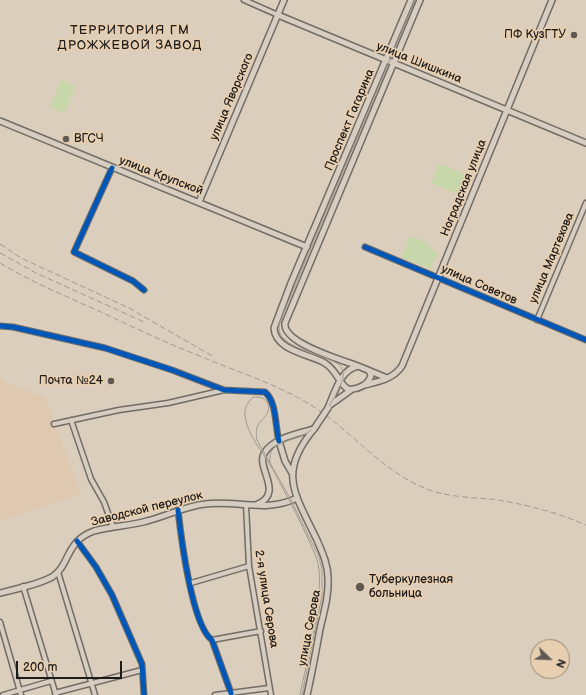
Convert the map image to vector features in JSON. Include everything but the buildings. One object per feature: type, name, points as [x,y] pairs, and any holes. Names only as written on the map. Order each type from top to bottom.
[{"type":"main road","name":"улица Яворского","points":[[199,202],[284,0]]},
{"type":"main road","name":"Проспект Гагарина","points":[[307,247],[411,0]]},
{"type":"main road","name":"Проспект Гагарина","points":[[315,251],[420,0]]},
{"type":"main road","name":"Ноградская улица","points":[[388,378],[397,372],[402,366],[552,0]]},
{"type":"main road","name":"улица Шишкина","points":[[278,14],[394,64],[586,143]]},
{"type":"main road","name":"улица Крупской","points":[[0,121],[307,247]]},
{"type":"main road","points":[[307,247],[275,323],[275,335],[281,343],[289,348],[328,365],[341,380],[344,387],[351,390]]},
{"type":"main road","points":[[315,251],[285,323],[285,330],[296,341],[388,378]]},
{"type":"main road","points":[[292,474],[292,466],[297,451],[328,408],[344,373],[358,366]]},
{"type":"main road","points":[[364,386],[370,379],[369,370]]},
{"type":"main road","points":[[328,408],[351,390],[388,378]]},
{"type":"main road","points":[[254,506],[266,499],[269,490],[263,460],[264,453],[279,441],[314,429]]},
{"type":"main road","points":[[279,441],[285,461],[292,474]]},
{"type":"main road","name":"улица Серова","points":[[292,474],[297,498],[325,558],[328,578],[326,600],[308,695]]},
{"type":"main road","name":"Заводской переулок","points":[[58,572],[77,541],[93,531],[145,522],[178,510],[203,504],[218,502],[254,506],[279,505],[297,498]]},
{"type":"main road","points":[[0,593],[52,577],[58,572]]},
{"type":"street","name":"улица Шишкина","points":[[244,0],[278,14]]},
{"type":"street","points":[[112,168],[74,252],[133,281],[144,290]]},
{"type":"street","name":"улица Мартехова","points":[[537,320],[586,203]]},
{"type":"street","name":"улица Крупской","points":[[307,247],[315,251]]},
{"type":"street","name":"улица Советов","points":[[365,247],[586,340]]},
{"type":"street","points":[[0,326],[13,327],[105,348],[172,370],[224,390]]},
{"type":"street","points":[[54,424],[119,410],[168,403],[224,390],[261,392],[269,395],[272,403],[279,441]]},
{"type":"street","points":[[71,420],[91,480],[104,502],[113,527]]},
{"type":"street","name":"2-я улица Серова","points":[[246,505],[249,566],[271,695]]},
{"type":"street","points":[[178,510],[183,550],[191,582],[190,590],[201,622],[208,637],[212,640],[231,693]]},
{"type":"street","points":[[77,541],[96,567],[112,595],[142,664],[144,695]]},
{"type":"street","points":[[191,582],[249,566]]},
{"type":"street","points":[[58,572],[95,695]]},
{"type":"street","points":[[23,586],[55,694],[92,682],[142,670]]},
{"type":"street","points":[[0,622],[21,695]]},
{"type":"street","points":[[212,640],[260,631]]},
{"type":"street","points":[[3,695],[51,681]]},
{"type":"street","points":[[215,695],[269,688]]},
{"type":"shaded area","points":[[0,375],[2,381],[45,397],[81,494],[0,521]]},
{"type":"green space","points":[[61,80],[76,86],[64,113],[50,107]]},
{"type":"green space","points":[[439,163],[470,177],[462,196],[431,183]]},
{"type":"green space","points":[[410,236],[430,244],[430,249],[438,253],[431,269],[401,257]]},
{"type":"tram line","points":[[270,463],[271,453],[276,446],[303,435],[312,429],[328,407],[338,390],[343,377],[343,371],[340,365],[326,358],[303,350],[283,338],[279,330],[279,324],[415,0]]},
{"type":"tram line","points":[[300,695],[315,624],[318,604],[319,569],[316,557],[296,513],[273,470],[256,444],[246,423],[245,410],[253,397],[263,398],[267,402],[269,410],[257,427],[257,440],[290,498],[319,557],[322,570],[322,595],[302,695]]},
{"type":"railway","points":[[0,244],[21,258],[129,308],[214,357]]},
{"type":"railway","points":[[0,253],[36,273],[144,322]]},
{"type":"railway","points":[[0,263],[38,283],[149,334],[293,395],[322,412],[394,471],[427,489],[453,496],[498,500],[521,504],[554,513],[586,525]]},
{"type":"cycle path","points":[[112,168],[74,252],[133,281],[144,290]]},
{"type":"cycle path","points":[[365,247],[586,340]]},
{"type":"cycle path","points":[[0,326],[13,327],[105,348],[172,370],[224,390],[265,392],[269,396],[274,408],[279,441]]},
{"type":"cycle path","points":[[178,510],[193,600],[205,632],[212,640],[231,693]]},
{"type":"cycle path","points":[[77,541],[96,567],[112,595],[142,664],[144,695]]},
{"type":"place","name":"ПФ КузГТУ","points":[[574,35]]},
{"type":"place","name":"ВГСЧ","points":[[66,139]]},
{"type":"place","name":"Почта №24","points":[[111,381]]},
{"type":"place","name":"Туберкулезная больница","points":[[360,587]]},
{"type":"district","name":"ТЕРРИТОРИЯ ГМ ДРОЖЖЕВОЙ ЗАВОД","points":[[130,38]]}]
